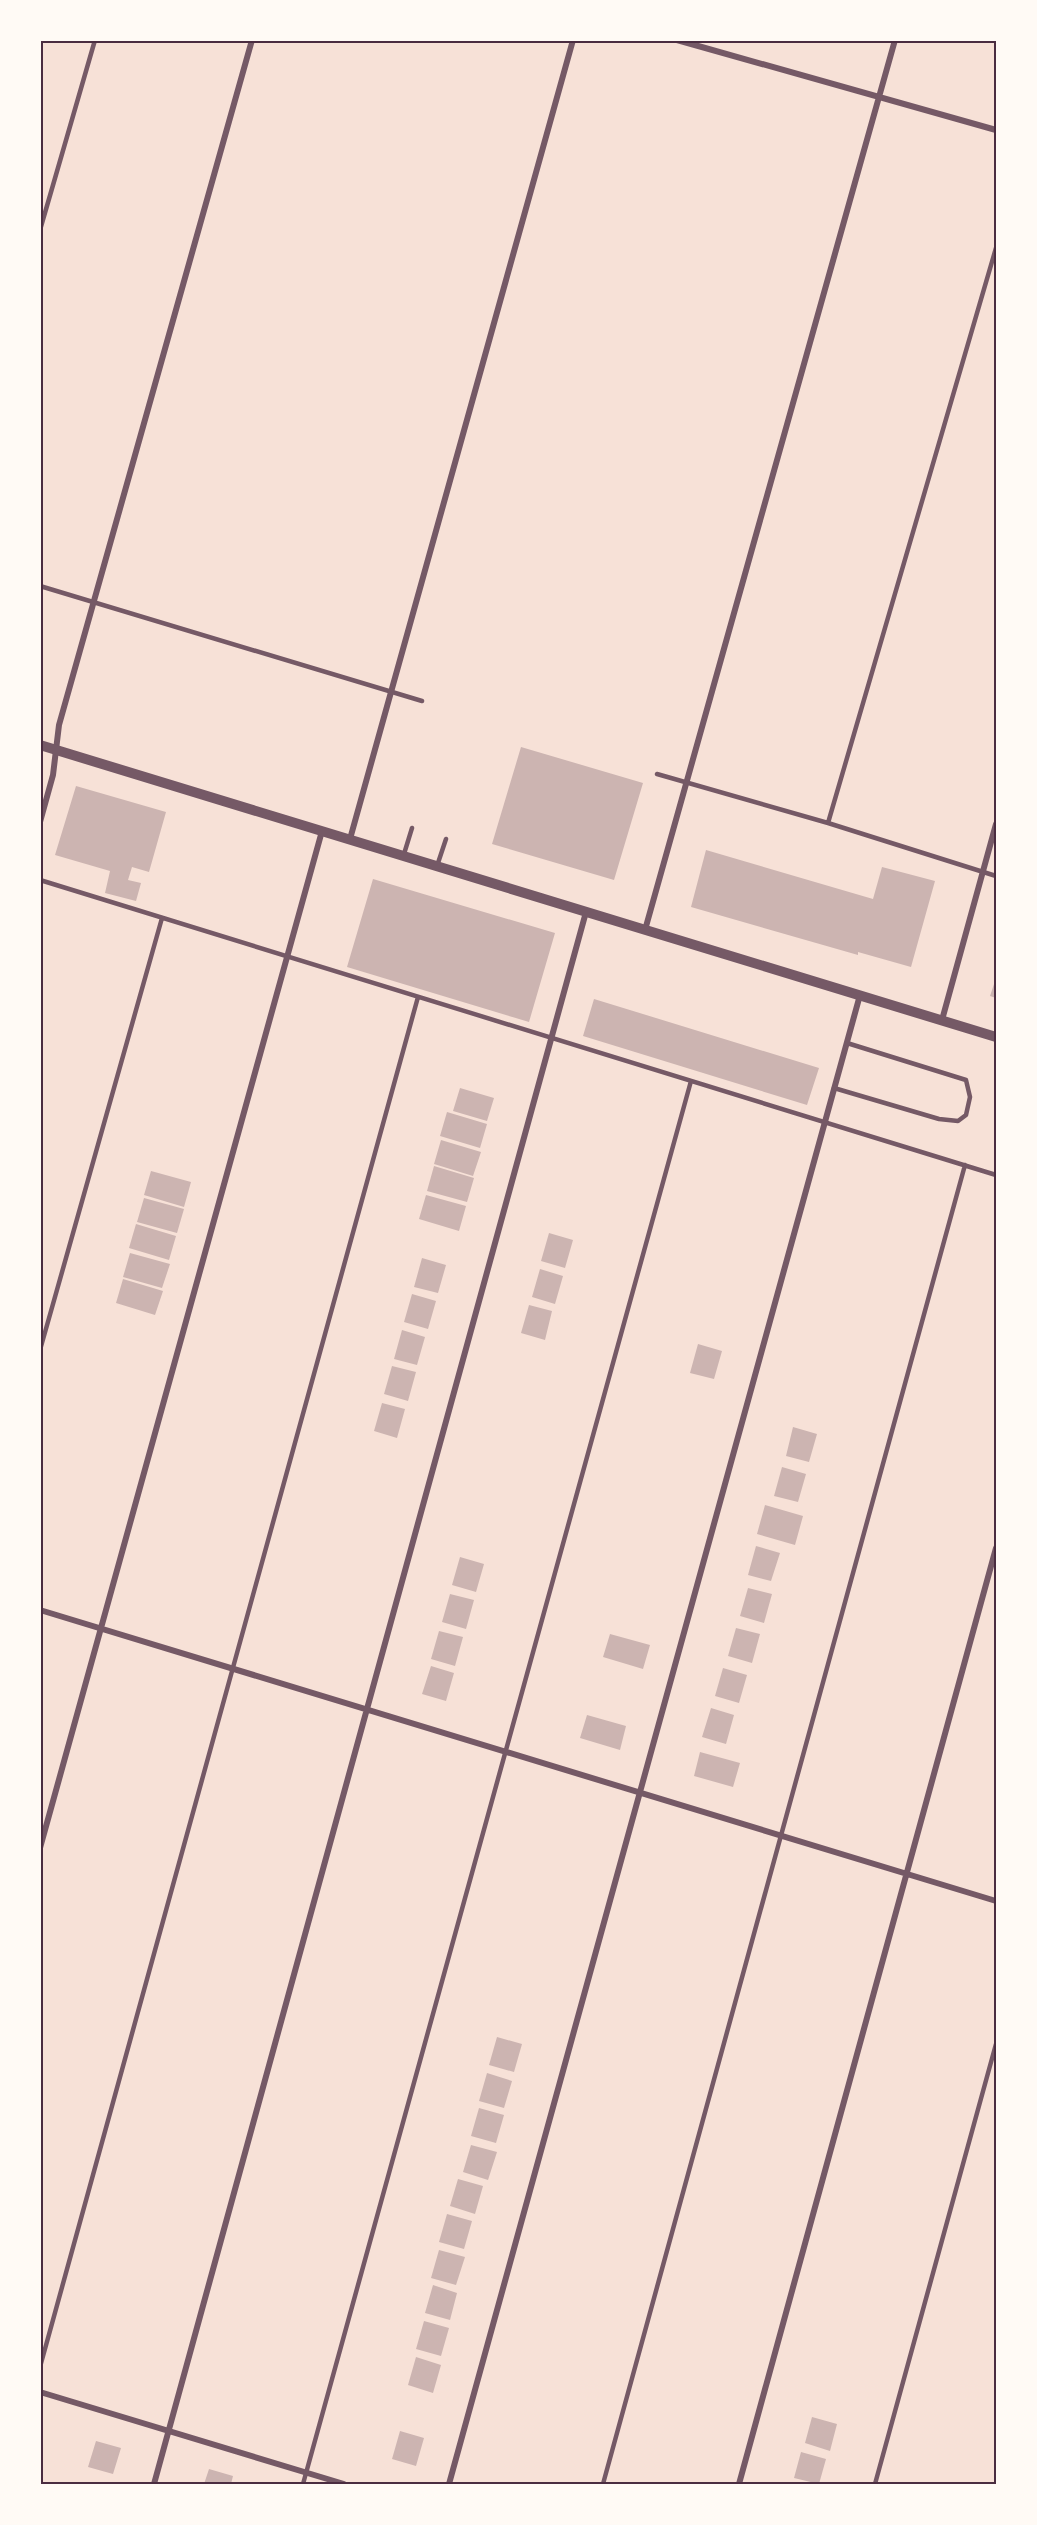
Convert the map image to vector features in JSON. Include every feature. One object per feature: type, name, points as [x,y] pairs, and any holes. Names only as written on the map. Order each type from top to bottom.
[{"type":"street","points":[[40,822],[53,775],[59,724],[252,40]]},
{"type":"street","points":[[350,839],[573,40]]},
{"type":"street","points":[[677,40],[996,130]]},
{"type":"street","points":[[645,930],[895,40]]},
{"type":"street","points":[[40,745],[996,1037]]},
{"type":"street","points":[[942,1020],[996,824]]},
{"type":"street","points":[[40,1848],[322,831]]},
{"type":"street","points":[[154,2484],[586,912]]},
{"type":"street","points":[[449,2484],[860,995]]},
{"type":"street","points":[[740,2484],[996,1548]]},
{"type":"street","points":[[40,1610],[996,1901]]},
{"type":"street","points":[[40,2392],[344,2484]]},
{"type":"lane","points":[[40,230],[95,40]]},
{"type":"lane","points":[[828,823],[996,248]]},
{"type":"lane","points":[[40,586],[422,701]]},
{"type":"lane","points":[[657,774],[828,823],[996,876]]},
{"type":"lane","points":[[404,856],[412,828]]},
{"type":"lane","points":[[437,866],[446,839]]},
{"type":"lane","points":[[40,880],[996,1175]]},
{"type":"lane","points":[[40,1350],[162,918]]},
{"type":"lane","points":[[40,2367],[418,997]]},
{"type":"lane","points":[[834,1088],[939,1119],[958,1121],[966,1115],[970,1097],[966,1080],[846,1043]]},
{"type":"lane","points":[[303,2484],[691,1081]]},
{"type":"lane","points":[[603,2484],[965,1165]]},
{"type":"lane","points":[[875,2484],[996,2044]]},
{"type":"building","points":[[521,747],[643,783],[614,880],[492,844]]},
{"type":"building","points":[[76,786],[166,812],[149,872],[132,867],[128,880],[141,883],[136,901],[105,893],[110,871],[55,855]]},
{"type":"building","points":[[706,850],[873,899],[882,867],[935,881],[911,967],[858,952],[858,955],[691,907]]},
{"type":"building","points":[[373,879],[555,933],[529,1022],[347,967]]},
{"type":"building","points":[[996,978],[996,998],[990,996]]},
{"type":"building","points":[[594,999],[819,1068],[807,1105],[583,1036]]},
{"type":"building","points":[[460,1088],[494,1098],[487,1121],[453,1111]]},
{"type":"building","points":[[447,1112],[487,1124],[480,1148],[440,1136]]},
{"type":"building","points":[[441,1140],[481,1152],[473,1176],[434,1164]]},
{"type":"building","points":[[434,1166],[474,1178],[467,1202],[427,1191]]},
{"type":"building","points":[[151,1171],[191,1182],[184,1207],[144,1195]]},
{"type":"building","points":[[426,1195],[466,1206],[459,1231],[419,1219]]},
{"type":"building","points":[[144,1198],[184,1209],[177,1233],[137,1222]]},
{"type":"building","points":[[136,1224],[176,1236],[169,1260],[129,1248]]},
{"type":"building","points":[[549,1233],[573,1240],[565,1268],[541,1261]]},
{"type":"building","points":[[130,1253],[170,1264],[162,1288],[123,1277]]},
{"type":"building","points":[[422,1258],[446,1265],[438,1293],[414,1287]]},
{"type":"building","points":[[540,1269],[563,1276],[555,1304],[532,1297]]},
{"type":"building","points":[[123,1279],[163,1291],[155,1315],[116,1303]]},
{"type":"building","points":[[412,1294],[436,1301],[428,1329],[404,1322]]},
{"type":"building","points":[[529,1305],[552,1311],[545,1340],[521,1333]]},
{"type":"building","points":[[402,1330],[425,1337],[417,1365],[394,1359]]},
{"type":"building","points":[[698,1344],[722,1351],[714,1379],[690,1373]]},
{"type":"building","points":[[392,1366],[416,1372],[408,1401],[384,1394]]},
{"type":"building","points":[[382,1403],[405,1409],[397,1438],[374,1431]]},
{"type":"building","points":[[793,1427],[817,1434],[809,1462],[786,1456]]},
{"type":"building","points":[[782,1467],[806,1474],[798,1502],[774,1496]]},
{"type":"building","points":[[765,1505],[803,1516],[795,1545],[757,1534]]},
{"type":"building","points":[[756,1546],[780,1553],[771,1581],[748,1575]]},
{"type":"building","points":[[460,1557],[484,1564],[476,1592],[452,1585]]},
{"type":"building","points":[[748,1588],[772,1594],[764,1623],[740,1616]]},
{"type":"building","points":[[450,1594],[474,1600],[466,1629],[442,1622]]},
{"type":"building","points":[[736,1628],[760,1634],[752,1663],[728,1656]]},
{"type":"building","points":[[439,1631],[463,1637],[455,1666],[431,1659]]},
{"type":"building","points":[[610,1634],[650,1645],[643,1669],[603,1657]]},
{"type":"building","points":[[431,1666],[454,1673],[446,1701],[422,1694]]},
{"type":"building","points":[[723,1668],[747,1675],[739,1703],[715,1696]]},
{"type":"building","points":[[711,1708],[734,1715],[726,1744],[702,1737]]},
{"type":"building","points":[[587,1715],[626,1726],[620,1750],[580,1738]]},
{"type":"building","points":[[700,1752],[740,1763],[733,1787],[694,1776]]},
{"type":"building","points":[[497,2037],[522,2044],[514,2072],[489,2065]]},
{"type":"building","points":[[487,2073],[512,2081],[504,2108],[479,2101]]},
{"type":"building","points":[[479,2108],[504,2115],[496,2143],[471,2136]]},
{"type":"building","points":[[471,2145],[497,2152],[488,2180],[463,2172]]},
{"type":"building","points":[[458,2179],[483,2186],[475,2214],[450,2206]]},
{"type":"building","points":[[447,2214],[472,2221],[464,2249],[439,2242]]},
{"type":"building","points":[[439,2250],[465,2257],[456,2285],[431,2278]]},
{"type":"building","points":[[433,2285],[457,2293],[450,2320],[425,2313]]},
{"type":"building","points":[[424,2321],[449,2328],[441,2356],[416,2349]]},
{"type":"building","points":[[416,2357],[441,2365],[433,2393],[408,2385]]},
{"type":"building","points":[[812,2417],[837,2424],[830,2451],[805,2443]]},
{"type":"building","points":[[400,2431],[424,2438],[416,2466],[392,2459]]},
{"type":"building","points":[[96,2441],[121,2448],[113,2474],[88,2467]]},
{"type":"building","points":[[801,2452],[826,2459],[819,2484],[794,2478]]},
{"type":"building","points":[[209,2469],[233,2476],[231,2484],[204,2484]]}]
